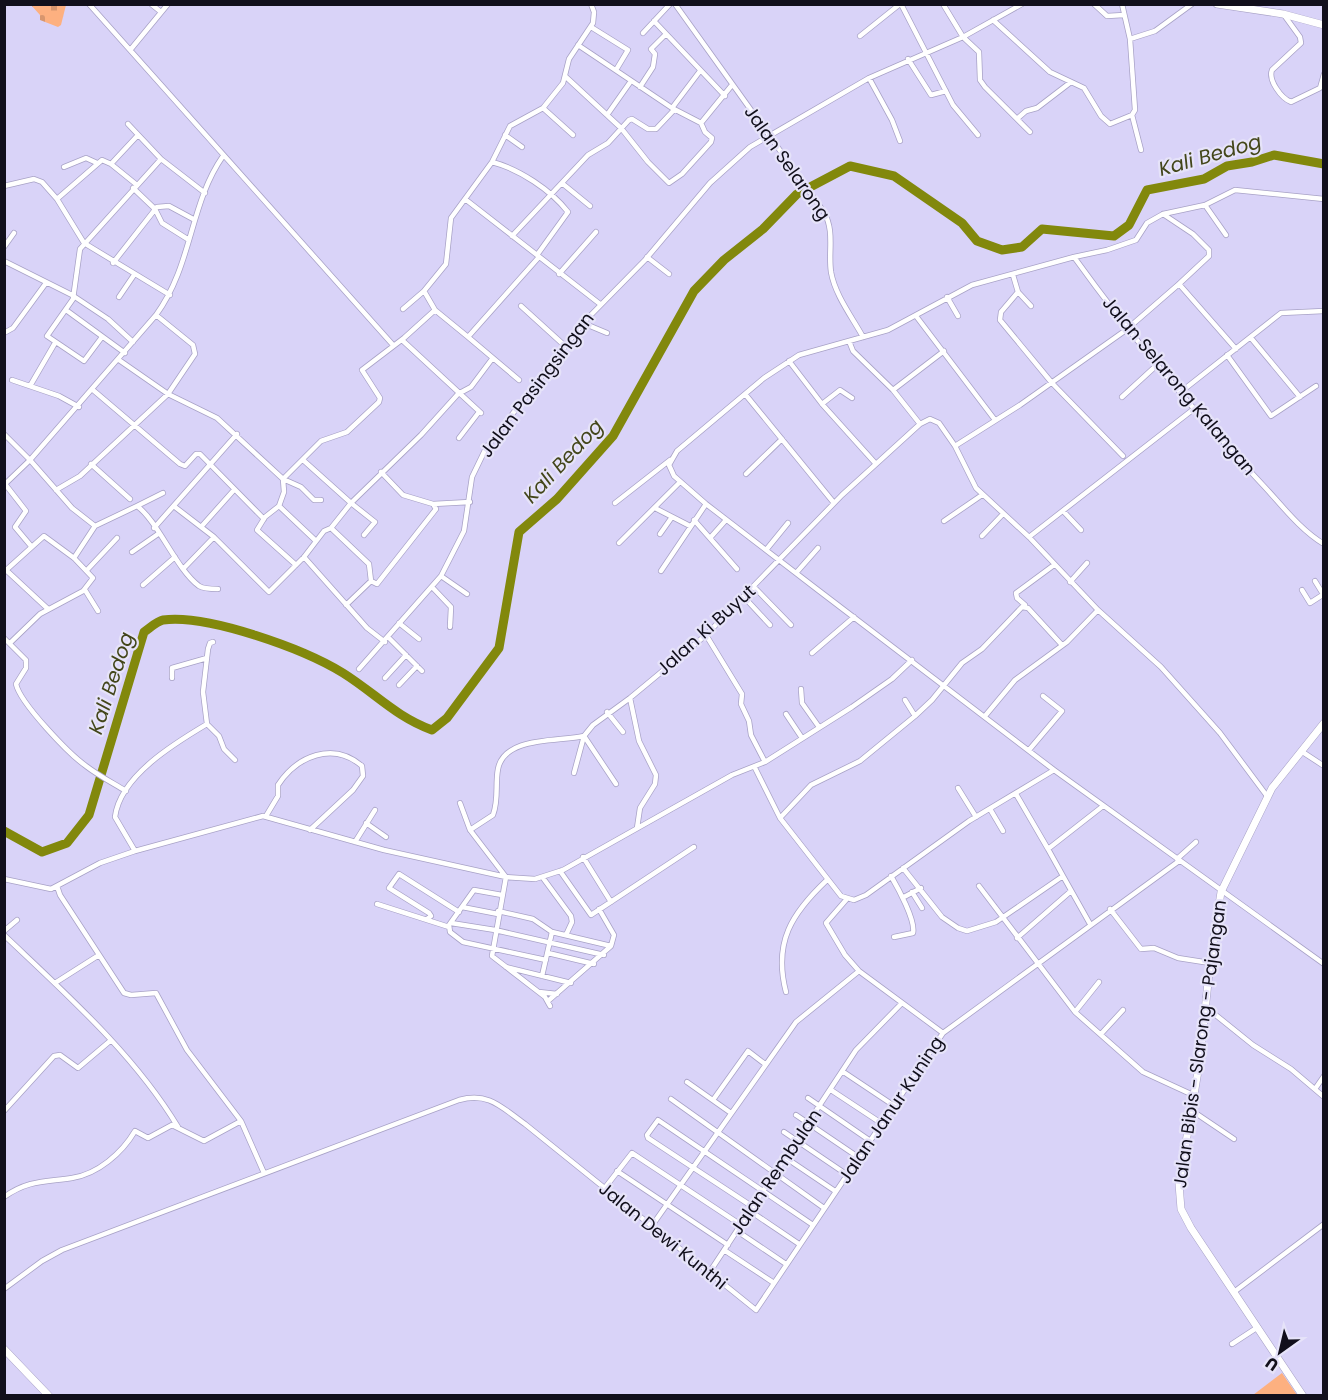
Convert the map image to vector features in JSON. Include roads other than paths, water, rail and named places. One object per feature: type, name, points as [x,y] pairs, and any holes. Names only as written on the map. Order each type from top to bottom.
[{"type":"main road","points":[[1217,4],[1283,14],[1323,25]]},
{"type":"main road","name":"Jalan Bibis - Slarong - Pajangan","points":[[1303,1395],[1181,1209],[1180,1176],[1207,1008],[1210,963],[1221,892],[1267,796],[1300,751],[1323,726]]},
{"type":"main road","points":[[4,1349],[49,1395]]},
{"type":"street","points":[[89,4],[393,345]]},
{"type":"street","points":[[151,4],[161,12]]},
{"type":"street","points":[[131,49],[168,4]]},
{"type":"street","points":[[402,309],[424,291],[446,264],[451,218],[492,162],[512,123],[543,108],[566,77],[567,64],[591,27],[594,17],[591,4]]},
{"type":"street","points":[[643,33],[669,4]]},
{"type":"street","name":"Jalan Selarong","points":[[675,4],[830,223],[830,261],[836,287],[862,337]]},
{"type":"street","points":[[860,36],[901,4],[923,52],[953,105],[978,135]]},
{"type":"street","points":[[943,4],[962,36],[979,52],[980,80],[1029,132]]},
{"type":"street","name":"Jalan Pasingsingan","points":[[359,669],[441,576],[464,531],[472,477],[480,458],[583,323],[596,301],[647,257],[710,183],[743,151],[869,78],[962,36],[1022,4]]},
{"type":"street","points":[[1094,4],[1107,16],[1124,15]]},
{"type":"street","points":[[1122,4],[1130,39],[1135,107],[1132,114],[1141,150]]},
{"type":"street","points":[[1130,39],[1155,31],[1192,4]]},
{"type":"street","points":[[1283,14],[1300,37],[1301,43],[1272,70],[1271,80],[1285,100],[1291,102],[1320,88],[1323,74]]},
{"type":"street","points":[[993,20],[1050,72],[1084,88],[1108,124],[1132,114]]},
{"type":"street","points":[[654,21],[725,96]]},
{"type":"street","points":[[591,27],[628,50],[616,70]]},
{"type":"street","points":[[640,87],[656,61],[651,49],[666,34]]},
{"type":"street","points":[[566,77],[621,129],[642,156],[669,183],[682,174],[711,142],[712,138],[705,132],[701,123],[673,109],[578,45]]},
{"type":"street","points":[[908,59],[931,96],[946,91]]},
{"type":"street","points":[[512,236],[552,196],[588,155],[609,143],[632,119],[644,128],[656,129],[700,71]]},
{"type":"street","points":[[869,78],[888,111],[900,141]]},
{"type":"street","points":[[607,115],[632,81]]},
{"type":"street","points":[[1018,118],[1026,111],[1037,108],[1071,82]]},
{"type":"street","points":[[701,123],[732,85]]},
{"type":"street","points":[[543,108],[573,135]]},
{"type":"street","points":[[128,124],[161,159],[205,193]]},
{"type":"street","points":[[111,164],[138,135]]},
{"type":"street","points":[[505,135],[522,147]]},
{"type":"street","points":[[31,546],[15,527],[26,511],[5,484],[79,407],[170,295],[180,276],[205,193],[223,156]]},
{"type":"street","points":[[64,166],[86,158],[97,164]]},
{"type":"street","points":[[102,337],[84,362],[47,335],[73,299],[78,255],[84,243],[161,159]]},
{"type":"street","points":[[57,199],[97,164],[105,160],[135,186],[155,209],[162,223],[189,240]]},
{"type":"street","points":[[468,337],[538,256],[568,215],[567,210],[552,196],[515,170],[492,162]]},
{"type":"street","points":[[4,186],[34,178],[42,182],[57,199],[84,243],[113,263],[170,295]]},
{"type":"street","points":[[563,184],[590,206]]},
{"type":"street","points":[[615,503],[670,460],[677,451],[745,394],[789,361],[888,330],[972,285],[1107,250],[1136,240],[1147,223],[1163,214],[1205,205],[1240,190],[1323,199]]},
{"type":"street","points":[[465,199],[596,301]]},
{"type":"street","points":[[113,263],[155,209],[165,205],[195,220]]},
{"type":"street","points":[[1205,205],[1226,235]]},
{"type":"street","points":[[955,446],[1052,383],[1126,330],[1209,256],[1209,250],[1193,234],[1163,214]]},
{"type":"street","points":[[560,274],[596,232]]},
{"type":"street","points":[[4,247],[14,233]]},
{"type":"street","points":[[647,257],[669,274]]},
{"type":"street","name":"Jalan Selarong Kalangan","points":[[1074,257],[1126,330],[1272,495],[1323,544]]},
{"type":"street","points":[[4,261],[72,295],[108,319],[133,342]]},
{"type":"street","points":[[119,297],[134,275]]},
{"type":"street","points":[[1013,275],[1018,292],[1031,306]]},
{"type":"street","points":[[4,333],[11,329],[46,283]]},
{"type":"street","points":[[1179,284],[1236,349]]},
{"type":"street","points":[[424,291],[435,310],[519,380]]},
{"type":"street","points":[[1018,292],[1001,312],[1000,320],[1052,383],[1123,456]]},
{"type":"street","points":[[948,297],[958,316]]},
{"type":"street","points":[[521,306],[564,345]]},
{"type":"street","points":[[66,310],[125,353]]},
{"type":"street","points":[[283,479],[321,441],[341,435],[355,426],[379,402],[380,398],[362,370],[402,340],[435,310]]},
{"type":"street","points":[[1182,391],[1281,313],[1323,311]]},
{"type":"street","points":[[56,490],[80,476],[90,464],[168,394],[195,354],[196,349],[156,315]]},
{"type":"street","points":[[916,316],[995,420]]},
{"type":"street","points":[[583,323],[607,333]]},
{"type":"street","points":[[4,324],[11,329]]},
{"type":"street","points":[[1251,338],[1300,397]]},
{"type":"street","points":[[402,340],[480,412],[459,438]]},
{"type":"street","points":[[849,341],[854,351],[893,390],[920,424],[935,420],[955,446],[982,495],[1029,537],[1098,610],[1169,676],[1220,733],[1267,796]]},
{"type":"street","points":[[30,386],[55,343]]},
{"type":"street","points":[[893,390],[944,351]]},
{"type":"street","points":[[1227,355],[1271,416],[1316,386]]},
{"type":"street","points":[[175,507],[214,537],[268,592],[277,586],[327,528],[331,528],[351,503],[414,443],[458,394],[471,387],[492,359]]},
{"type":"street","points":[[119,360],[168,394],[209,413],[237,434],[283,479],[301,487],[313,499],[321,500]]},
{"type":"street","points":[[789,361],[822,404],[876,464]]},
{"type":"street","points":[[1122,397],[1158,364]]},
{"type":"street","points":[[12,380],[59,396],[79,407]]},
{"type":"street","points":[[93,390],[180,464],[186,465],[198,454],[264,519]]},
{"type":"street","points":[[822,404],[840,390],[852,398]]},
{"type":"street","points":[[745,394],[834,503]]},
{"type":"street","points":[[1029,537],[1195,408]]},
{"type":"street","name":"Jalan Ki Buyut","points":[[584,736],[608,712],[630,698],[705,635],[780,561],[834,503],[920,424]]},
{"type":"street","points":[[4,434],[72,508],[95,526]]},
{"type":"street","points":[[154,528],[175,507],[237,434]]},
{"type":"street","points":[[746,474],[782,439]]},
{"type":"street","points":[[303,460],[375,522],[364,535]]},
{"type":"street","points":[[670,460],[670,470],[681,482],[726,520],[1054,770],[1323,964]]},
{"type":"street","points":[[90,464],[130,499]]},
{"type":"street","points":[[381,472],[405,496],[433,504],[469,502]]},
{"type":"street","points":[[283,479],[284,492],[279,506],[264,519],[258,531],[296,565]]},
{"type":"street","points":[[619,543],[681,482]]},
{"type":"street","points":[[201,527],[234,490]]},
{"type":"street","points":[[74,558],[95,526],[163,494]]},
{"type":"street","points":[[944,521],[982,495]]},
{"type":"street","points":[[331,528],[369,564],[371,580],[377,584],[435,512],[436,507],[433,504]]},
{"type":"street","points":[[661,571],[706,504]]},
{"type":"street","points":[[137,506],[200,586],[218,589]]},
{"type":"street","points":[[279,506],[316,541]]},
{"type":"street","points":[[655,508],[690,526]]},
{"type":"street","points":[[1064,512],[1081,530]]},
{"type":"street","points":[[982,536],[1003,514]]},
{"type":"street","points":[[660,534],[672,518]]},
{"type":"street","points":[[694,520],[737,569]]},
{"type":"street","points":[[710,538],[726,520]]},
{"type":"street","points":[[766,550],[788,523]]},
{"type":"street","points":[[132,552],[158,534]]},
{"type":"street","points":[[10,643],[48,609],[85,590],[93,578],[74,558],[47,536],[39,538],[5,571],[48,609]]},
{"type":"street","points":[[184,568],[214,537]]},
{"type":"street","points":[[87,570],[117,538]]},
{"type":"street","points":[[796,573],[818,548]]},
{"type":"street","points":[[143,585],[175,557]]},
{"type":"street","points":[[304,557],[377,636],[406,655],[422,671]]},
{"type":"street","points":[[1070,582],[1087,563]]},
{"type":"street","points":[[1054,565],[1016,593],[1017,598],[1062,645]]},
{"type":"street","points":[[441,576],[467,594]]},
{"type":"street","points":[[346,605],[371,580]]},
{"type":"street","points":[[1302,590],[1310,603],[1323,594],[1315,581]]},
{"type":"street","points":[[432,587],[451,607],[450,627]]},
{"type":"street","points":[[754,587],[791,625]]},
{"type":"street","points":[[85,590],[98,611]]},
{"type":"street","points":[[744,597],[770,625]]},
{"type":"street","points":[[780,818],[811,785],[860,761],[915,716],[945,685],[962,663],[982,649],[1025,605]]},
{"type":"street","points":[[985,716],[1015,680],[1062,645],[1098,610]]},
{"type":"street","points":[[812,653],[854,617]]},
{"type":"street","points":[[399,623],[419,639]]},
{"type":"street","points":[[705,635],[742,694],[741,705],[750,721],[751,735],[765,762]]},
{"type":"street","points":[[4,638],[27,663],[17,682],[18,692],[51,732],[85,766],[126,791]]},
{"type":"street","points":[[213,642],[209,646],[202,692],[207,724],[219,736],[224,749],[235,760]]},
{"type":"street","points":[[385,678],[406,655]]},
{"type":"street","points":[[172,678],[172,668],[207,658]]},
{"type":"street","points":[[47,889],[100,863],[135,851],[266,816],[355,842],[506,877],[527,880],[543,878],[560,871],[732,775],[755,768],[892,679],[912,660]]},
{"type":"street","points":[[399,685],[417,666]]},
{"type":"street","points":[[801,689],[802,704],[819,727]]},
{"type":"street","points":[[1029,750],[1062,711],[1043,696]]},
{"type":"street","points":[[630,698],[639,741],[656,775],[655,783],[638,813],[637,828]]},
{"type":"street","points":[[905,700],[915,716]]},
{"type":"street","points":[[608,712],[623,732]]},
{"type":"street","points":[[786,714],[802,738]]},
{"type":"street","points":[[135,851],[115,817],[126,791],[144,768],[207,724]]},
{"type":"street","points":[[574,773],[584,736]]},
{"type":"street","points":[[584,736],[616,784]]},
{"type":"street","points":[[470,830],[493,815],[497,799],[498,765],[504,756],[527,743],[584,736]]},
{"type":"street","points":[[266,816],[278,796],[278,785],[298,763],[330,751],[351,758],[362,766],[363,776],[353,790],[310,830]]},
{"type":"street","points":[[1300,751],[1323,766]]},
{"type":"street","points":[[755,768],[780,818],[827,880],[846,900]]},
{"type":"street","points":[[943,1033],[859,971],[849,960],[826,923],[846,900],[861,898],[976,817],[1054,770]]},
{"type":"street","points":[[958,788],[976,817]]},
{"type":"street","points":[[1016,794],[1090,924]]},
{"type":"street","points":[[460,803],[470,830],[506,877],[491,948],[492,957],[538,992],[549,1004],[557,994],[594,964],[611,946],[614,935],[599,909]]},
{"type":"street","points":[[1048,849],[1103,806]]},
{"type":"street","points":[[990,808],[1003,831]]},
{"type":"street","points":[[355,842],[375,810]]},
{"type":"street","points":[[366,823],[386,837]]},
{"type":"street","name":"Jalan Janur Kuning","points":[[756,1310],[943,1033],[1178,860],[1196,843]]},
{"type":"street","points":[[560,871],[589,915],[694,847]]},
{"type":"street","points":[[583,857],[611,902]]},
{"type":"street","points":[[903,868],[942,917],[963,930],[979,929],[1001,918],[1063,876]]},
{"type":"street","points":[[427,919],[431,915],[429,913],[389,887],[399,874],[460,909],[498,912],[533,920],[552,932],[611,946]]},
{"type":"street","points":[[891,876],[904,897],[915,930],[894,937]]},
{"type":"street","points":[[543,878],[571,916],[572,922],[566,935]]},
{"type":"street","points":[[4,879],[47,889],[60,895]]},
{"type":"street","points":[[786,992],[781,956],[786,935],[803,902],[827,880]]},
{"type":"street","points":[[4,1289],[53,1254],[264,1173],[241,1121],[188,1050],[156,993],[126,994],[60,895],[57,886]]},
{"type":"street","points":[[979,886],[1001,918],[1075,1012],[1143,1072],[1193,1095]]},
{"type":"street","points":[[904,897],[921,888]]},
{"type":"street","points":[[450,925],[474,890],[502,895]]},
{"type":"street","points":[[1017,938],[1071,891]]},
{"type":"street","points":[[912,892],[922,908]]},
{"type":"street","points":[[377,904],[450,925],[495,930],[604,955]]},
{"type":"street","points":[[1110,909],[1141,949],[1156,949],[1178,958],[1210,963]]},
{"type":"street","points":[[17,920],[4,933],[71,998],[156,1092],[178,1127]]},
{"type":"street","points":[[450,925],[463,942],[546,960]]},
{"type":"street","points":[[542,976],[552,932]]},
{"type":"street","points":[[548,953],[594,964]]},
{"type":"street","points":[[55,983],[99,955]]},
{"type":"street","points":[[503,966],[571,982]]},
{"type":"street","points":[[651,1227],[800,1018],[859,971]]},
{"type":"street","points":[[1075,1012],[1100,982]]},
{"type":"street","points":[[538,992],[557,994]]},
{"type":"street","name":"Jalan Rembulan","points":[[709,1273],[856,1050],[902,1004]]},
{"type":"street","points":[[1207,1008],[1253,1046],[1277,1058],[1323,1097]]},
{"type":"street","points":[[1101,1034],[1123,1010]]},
{"type":"street","points":[[4,1111],[54,1056],[60,1055],[78,1068],[110,1041]]},
{"type":"street","points":[[713,1101],[748,1051],[765,1064]]},
{"type":"street","points":[[844,1069],[893,1105]]},
{"type":"street","points":[[1314,1089],[1323,1076]]},
{"type":"street","points":[[687,1082],[731,1113]]},
{"type":"street","points":[[831,1090],[881,1123]]},
{"type":"street","name":"Jalan Dewi Kunthi","points":[[264,1173],[459,1100],[480,1096],[494,1102],[525,1124],[604,1190],[756,1310]]},
{"type":"street","points":[[808,1098],[869,1140]]},
{"type":"street","points":[[671,1099],[825,1208]]},
{"type":"street","points":[[1191,1110],[1234,1139]]},
{"type":"street","points":[[796,1115],[858,1157]]},
{"type":"street","points":[[799,1244],[648,1137],[658,1120],[813,1225]]},
{"type":"street","points":[[4,1197],[39,1181],[81,1175],[122,1152],[135,1131],[148,1138],[169,1126],[178,1127],[204,1142],[241,1121]]},
{"type":"street","points":[[784,1132],[846,1174]]},
{"type":"street","points":[[604,1190],[631,1153],[741,1225]]},
{"type":"street","points":[[786,1158],[835,1191]]},
{"type":"street","points":[[617,1171],[728,1245]]},
{"type":"street","points":[[1234,1292],[1323,1224]]},
{"type":"street","points":[[737,1231],[786,1264]]},
{"type":"street","points":[[724,1250],[774,1283]]},
{"type":"street","points":[[1232,1344],[1258,1327]]},
{"type":"waterway","name":"Kali Bedog","points":[[4,831],[42,852],[67,843],[89,815],[144,632],[163,620],[205,622],[281,644],[343,673],[396,712],[432,730],[447,718],[499,648],[519,532],[557,499],[613,436],[694,291],[724,260],[763,229],[797,194],[850,166],[894,176],[962,223],[977,241],[1002,250],[1022,247],[1042,229],[1114,236],[1129,225],[1147,190],[1204,179],[1227,166],[1252,162],[1274,155],[1324,164]]}]
